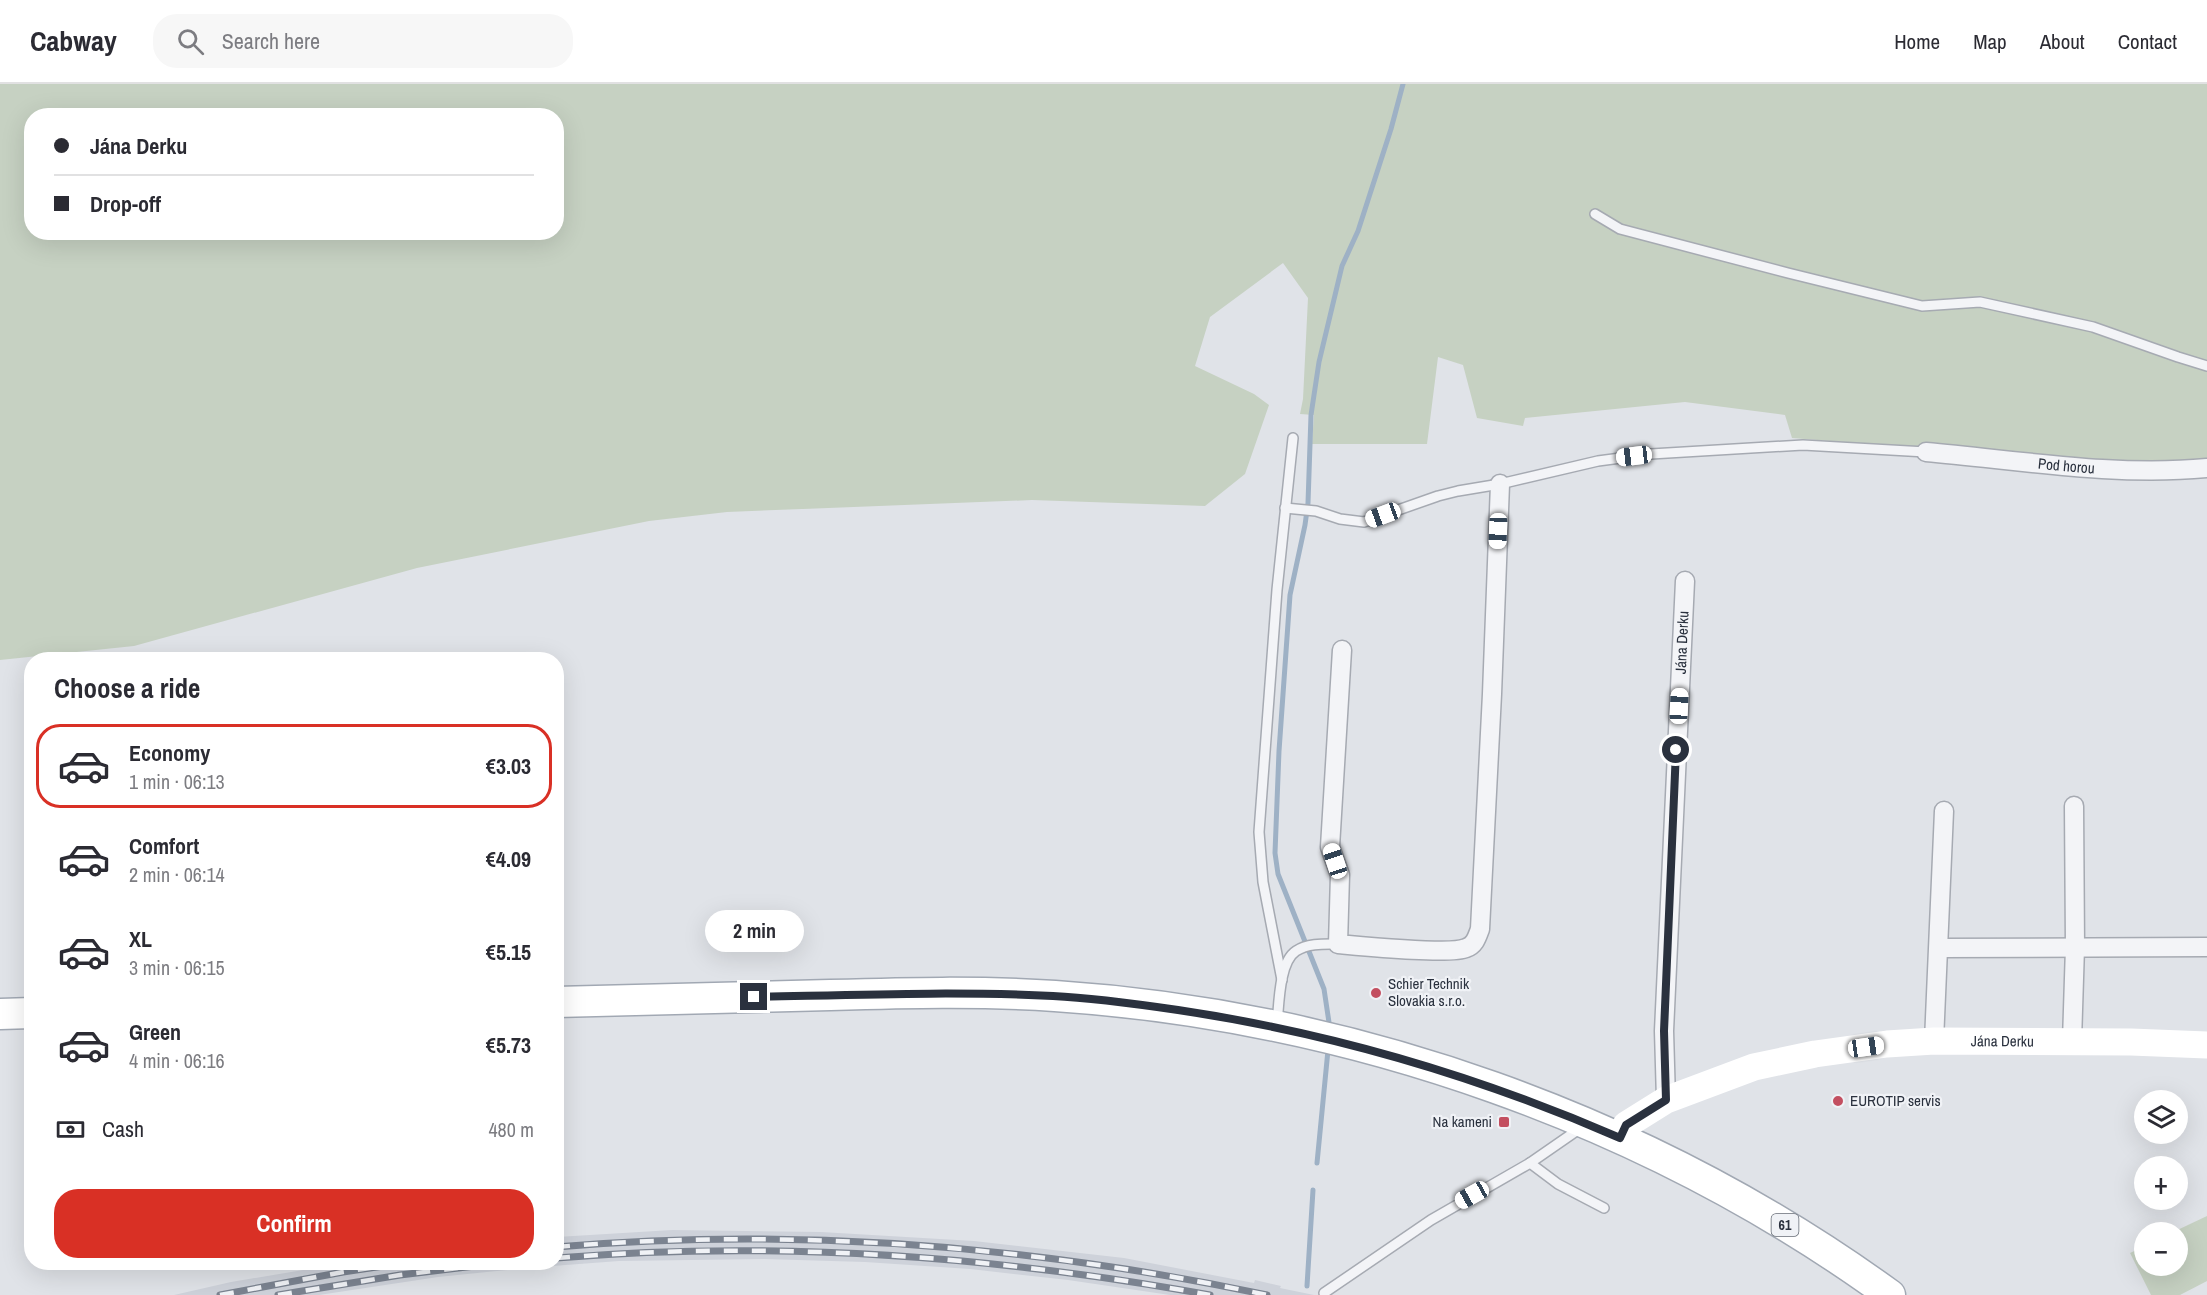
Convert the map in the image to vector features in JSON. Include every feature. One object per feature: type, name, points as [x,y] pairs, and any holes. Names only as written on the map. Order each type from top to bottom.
[{"type":"main road","name":"61","points":[[564,1002],[902,994],[1055,996],[1144,1005],[1277,1026],[1327,1037],[1469,1079],[1620,1138],[1767,1214],[1841,1260],[1890,1295]]},
{"type":"main road","points":[[0,1014],[24,1013]]},
{"type":"street","name":"Pod horou","points":[[1926,452],[2169,472],[2207,468]]},
{"type":"street","points":[[1342,650],[1330,847],[1340,875],[1329,944],[1458,950],[1467,948],[1474,942],[1480,929],[1478,824],[1484,694],[1500,484]]},
{"type":"street","name":"Jána Derku","points":[[1666,1100],[1664,1031],[1685,581]]},
{"type":"street","points":[[2072,1041],[2075,947],[2074,806]]},
{"type":"street","points":[[1934,1041],[1940,948],[1944,811]]},
{"type":"street","points":[[1940,948],[2207,947]]},
{"type":"street","name":"Jána Derku","points":[[1620,1138],[1626,1125],[1666,1100],[1754,1067],[1845,1050],[1934,1041],[2072,1041],[2207,1045]]},
{"type":"lane","points":[[1595,214],[1620,229],[1788,273],[1922,306],[1980,302],[2082,324],[2207,366]]},
{"type":"lane","points":[[1282,980],[1263,882],[1260,832],[1266,729],[1293,438]]},
{"type":"lane","points":[[1285,508],[1316,511],[1340,519],[1364,522],[1438,496],[1500,484],[1598,460],[1651,454],[1803,444],[1926,452]]},
{"type":"lane","points":[[1277,1026],[1282,980],[1287,962],[1298,950],[1329,944]]},
{"type":"lane","points":[[1324,1293],[1439,1215],[1530,1163],[1587,1124]]},
{"type":"lane","points":[[1530,1163],[1558,1184],[1604,1208]]},
{"type":"shaded area","points":[[672,1230],[821,1232],[974,1241],[1124,1258],[1254,1283],[1255,1280],[1314,1295],[1170,1295],[970,1269],[865,1262],[764,1259],[619,1261],[564,1265],[564,1237]]},
{"type":"shaded area","points":[[303,1270],[506,1270],[438,1277],[319,1295],[174,1295],[231,1282]]},
{"type":"green space","points":[[0,84],[2207,84],[2207,464],[2149,466],[1792,438],[1785,415],[1685,402],[1525,418],[1523,426],[1477,418],[1463,365],[1438,357],[1427,444],[1312,444],[1314,415],[1300,414],[1303,399],[1308,298],[1283,263],[1210,317],[1195,366],[1254,394],[1269,405],[1245,474],[1205,506],[1032,500],[727,512],[649,521],[417,568],[134,646],[77,652],[24,652],[24,657],[0,660]]},
{"type":"green space","points":[[2207,1216],[2207,1281],[2180,1295],[2151,1295],[2142,1276],[2188,1276],[2188,1225]]},
{"type":"waterway","points":[[1330,1029],[1324,989],[1278,874],[1275,853],[1279,751],[1290,595],[1308,503],[1311,415],[1319,362],[1342,266],[1358,231],[1403,84]]},
{"type":"waterway","points":[[1317,1163],[1328,1050]]},
{"type":"waterway","points":[[1307,1286],[1313,1190]]},
{"type":"railway","points":[[564,1246],[645,1241],[734,1239],[824,1240],[913,1245],[1091,1264],[1267,1295]]},
{"type":"railway","points":[[564,1258],[720,1251],[885,1255],[1048,1270],[1210,1295]]},
{"type":"railway","points":[[220,1295],[357,1270]]},
{"type":"railway","points":[[278,1295],[442,1270]]},
{"type":"place","name":"Schier Technik Slovakia s.r.o.","points":[[1376,993]]},
{"type":"place","name":"EUROTIP servis","points":[[1838,1101]]},
{"type":"place","name":"Na kameni","points":[[1504,1122]]},
{"type":"route","points":[[754,997],[912,994],[1055,996],[1144,1005],[1237,1019],[1336,1040],[1469,1079],[1620,1138],[1626,1125],[1666,1100],[1664,1031],[1676,750]]}]
